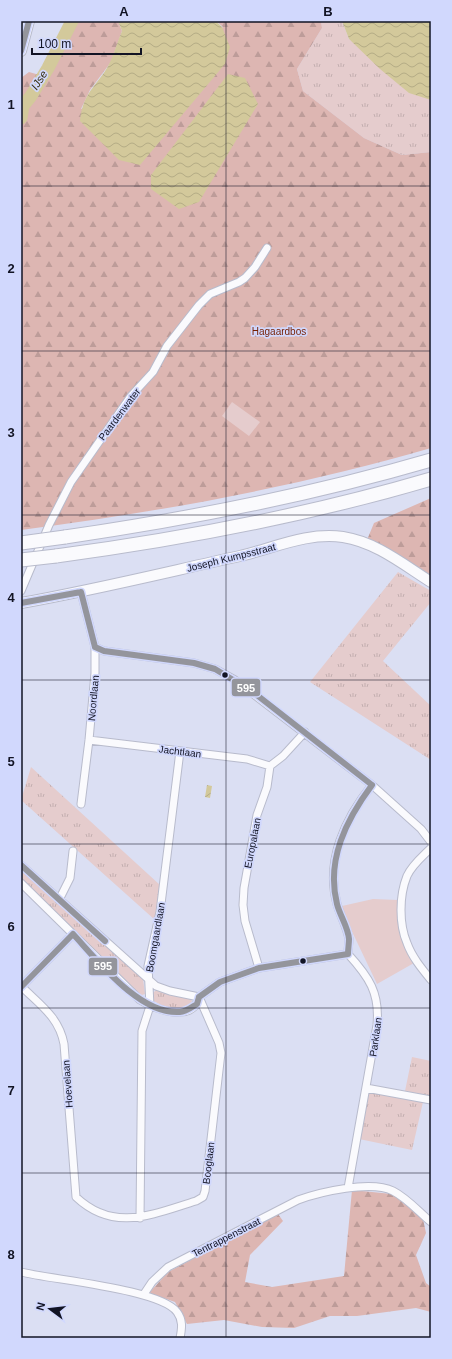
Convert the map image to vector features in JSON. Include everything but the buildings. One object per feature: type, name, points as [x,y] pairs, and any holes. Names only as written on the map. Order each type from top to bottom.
[{"type":"highway","points":[[21,543],[211,513],[298,494],[431,460]]},
{"type":"highway","points":[[21,560],[120,547],[214,531],[302,512],[431,479]]},
{"type":"street","points":[[21,51],[29,21]]},
{"type":"street","name":"Paardenwater","points":[[21,591],[49,525],[71,482],[131,396],[153,372],[167,346],[199,305],[210,294],[245,278],[255,267],[267,248]]},
{"type":"street","name":"Joseph Kumpsstraat","points":[[21,603],[81,592],[244,555],[292,541],[324,536],[352,539],[375,547],[431,582]]},
{"type":"street","name":"Noordlaan","points":[[81,592],[95,647],[95,674],[81,804]]},
{"type":"street","points":[[95,647],[125,654],[194,663],[215,669],[235,680],[305,732],[372,785],[420,829],[431,842]]},
{"type":"street","points":[[270,766],[283,756],[305,732]]},
{"type":"street","name":"Jachtlaan","points":[[89,740],[247,759],[270,766]]},
{"type":"street","name":"Boomgaardlaan","points":[[140,1218],[142,1031],[150,1006],[147,979],[148,966],[160,912],[180,751]]},
{"type":"street","name":"Europalaan","points":[[259,968],[245,922],[243,899],[257,815],[267,787],[270,766]]},
{"type":"street","points":[[21,883],[131,993],[150,1006],[171,1012],[186,1011],[197,1004],[199,997],[220,982],[259,968],[348,954],[349,939],[336,902],[334,866],[338,847],[351,814],[372,785]]},
{"type":"street","points":[[431,848],[414,866],[408,876],[403,889],[401,907],[407,943],[419,964],[431,980]]},
{"type":"street","points":[[59,900],[70,878],[73,851]]},
{"type":"street","points":[[21,865],[147,979],[163,989],[199,997]]},
{"type":"street","points":[[21,987],[73,934]]},
{"type":"street","name":"Parklaan","points":[[348,954],[362,969],[371,983],[379,1008],[348,1188]]},
{"type":"street","name":"Hoevelaan","points":[[21,987],[55,1019],[61,1030],[64,1044],[76,1197]]},
{"type":"street","name":"Booglaan","points":[[76,1197],[81,1202],[102,1214],[116,1218],[140,1218],[203,1197],[205,1191],[221,1053],[219,1043],[199,997]]},
{"type":"street","points":[[366,1088],[431,1100]]},
{"type":"street","name":"Tentrappenstraat","points":[[144,1294],[152,1282],[168,1267],[313,1194],[348,1188],[381,1188],[391,1190],[401,1196],[431,1222]]},
{"type":"street","points":[[21,1272],[144,1294],[164,1302],[176,1311],[181,1320],[180,1338]]},
{"type":"green space","name":"Hagaardbos","points":[[72,21],[118,21],[122,31],[111,62],[90,90],[81,109],[223,27],[216,21],[321,21],[322,28],[297,69],[303,91],[364,138],[402,155],[431,152],[431,448],[330,475],[228,497],[124,515],[21,530],[21,78],[29,72],[43,76]]},
{"type":"green space","points":[[321,21],[342,21],[349,39],[431,100],[431,152],[402,155],[364,138],[303,91],[297,69],[322,28]]},
{"type":"green space","points":[[232,402],[260,422],[249,436],[222,416]]},
{"type":"green space","points":[[431,498],[431,579],[367,540],[374,523]]},
{"type":"green space","points":[[398,572],[431,591],[431,602],[383,661],[431,706],[431,760],[310,682]]},
{"type":"green space","points":[[31,767],[160,885],[155,920],[21,800]]},
{"type":"green space","points":[[21,869],[143,979],[145,994],[139,996],[21,880]]},
{"type":"green space","points":[[373,899],[398,900],[414,963],[377,984],[346,919],[342,906]]},
{"type":"green space","points":[[156,990],[169,995],[191,997],[192,1003],[178,1009],[163,1006],[154,1001],[153,993]]},
{"type":"green space","points":[[412,1057],[431,1061],[431,1096],[405,1091]]},
{"type":"green space","points":[[369,1092],[423,1102],[412,1150],[359,1139]]},
{"type":"green space","points":[[352,1190],[392,1194],[423,1219],[426,1233],[416,1255],[426,1283],[431,1287],[431,1312],[416,1308],[357,1316],[330,1316],[294,1328],[262,1327],[224,1320],[187,1324],[175,1302],[149,1293],[168,1272],[278,1214],[283,1221],[250,1255],[245,1282],[272,1287],[344,1276]]},
{"type":"water","points":[[118,21],[216,21],[222,27],[230,47],[225,64],[140,165],[119,160],[80,121],[82,110],[88,94],[102,76],[114,53],[122,31]]},
{"type":"water","points":[[342,21],[431,21],[431,100],[409,93],[380,69],[349,39]]},
{"type":"water","points":[[228,74],[245,78],[258,104],[199,202],[179,209],[151,189],[151,175]]},
{"type":"water","points":[[207,785],[212,786],[210,798],[205,797]]},
{"type":"waterway","name":"IJse","points":[[21,118],[23,106],[48,68],[72,21]]},
{"type":"transit line","name":"595","points":[[21,51],[29,21]]},
{"type":"transit line","name":"595","points":[[81,592],[95,647]]},
{"type":"transit line","name":"595","points":[[21,603],[81,592]]},
{"type":"transit line","name":"595","points":[[95,647],[104,651],[194,663],[215,669],[253,692],[372,785]]},
{"type":"transit line","name":"595","points":[[348,954],[349,939],[346,926],[337,904],[334,888],[336,856],[354,812],[372,785]]},
{"type":"transit line","name":"595","points":[[21,865],[105,941]]},
{"type":"transit line","name":"595","points":[[21,987],[73,934],[121,984],[135,996],[150,1005],[165,1011],[182,1012],[197,1004],[199,997]]},
{"type":"transit line","name":"595","points":[[199,997],[220,982],[259,968],[348,954]]}]
